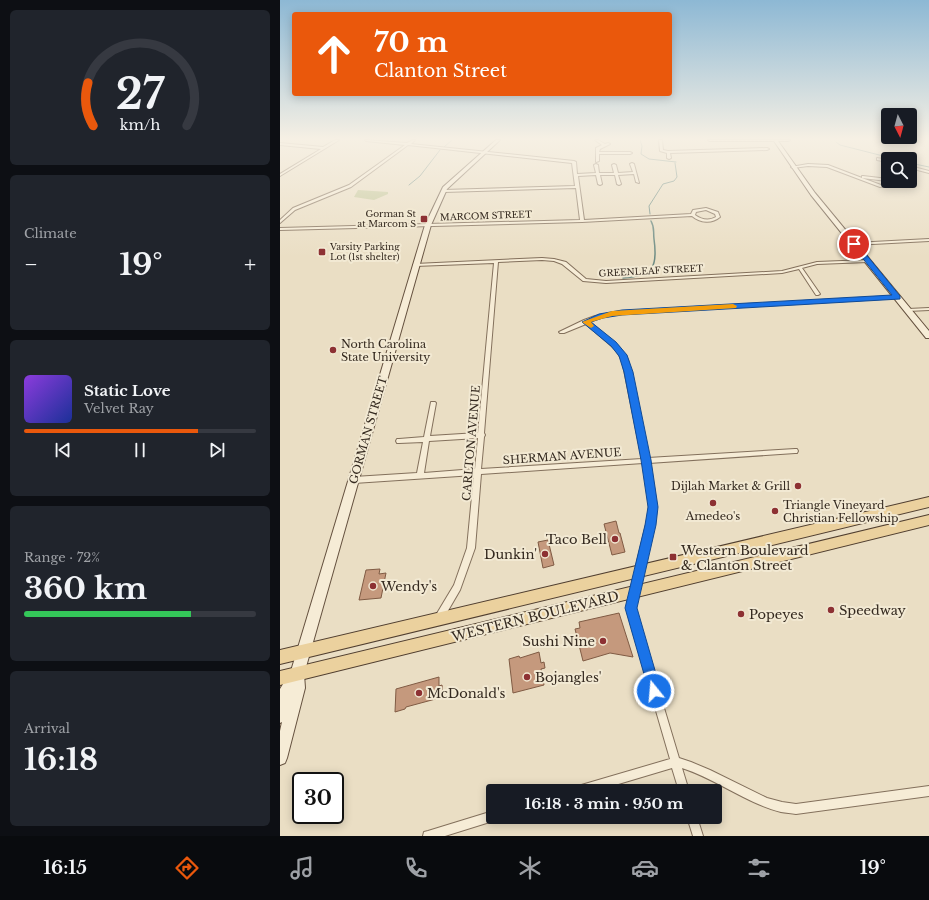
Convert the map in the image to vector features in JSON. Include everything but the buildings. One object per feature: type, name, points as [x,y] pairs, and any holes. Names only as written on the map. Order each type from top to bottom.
[{"type":"main road","name":"GORMAN STREET","points":[[280,716],[286,692],[297,674],[304,651],[415,264],[428,225],[444,191],[457,179]]},
{"type":"main road","points":[[802,179],[929,336]]},
{"type":"main road","name":"WESTERN BOULEVARD","points":[[280,657],[929,502]]},
{"type":"main road","name":"WESTERN BOULEVARD","points":[[280,678],[929,520]]},
{"type":"main road","name":"GORMAN STREET","points":[[280,758],[298,688],[297,674]]},
{"type":"street","points":[[280,222],[294,209],[350,186],[359,179]]},
{"type":"street","points":[[577,179],[582,221]]},
{"type":"street","points":[[599,179],[600,184]]},
{"type":"street","points":[[618,179],[619,184]]},
{"type":"street","points":[[864,179],[881,186]]},
{"type":"street","points":[[444,191],[578,187]]},
{"type":"street","name":"MARCOM STREET","points":[[280,229],[582,221],[693,215],[698,219],[708,221],[716,219],[719,215],[714,211],[702,209],[694,211],[693,215]]},
{"type":"street","points":[[854,244],[929,240]]},
{"type":"street","name":"GREENLEAF STREET","points":[[415,264],[554,260],[564,263],[585,280],[600,282],[782,272],[817,264],[868,261]]},
{"type":"street","name":"CARLTON AVENUE","points":[[438,619],[457,587],[471,548],[496,261]]},
{"type":"street","points":[[800,268],[818,294]]},
{"type":"street","points":[[562,332],[602,316],[622,312],[898,297]]},
{"type":"street","points":[[908,310],[929,309]]},
{"type":"street","points":[[586,322],[614,344],[623,355],[628,372],[646,460],[653,507],[651,525],[631,604],[631,614],[682,784]]},
{"type":"street","points":[[420,475],[433,403]]},
{"type":"street","points":[[399,441],[482,435]]},
{"type":"street","name":"SHERMAN AVENUE","points":[[354,480],[795,451]]},
{"type":"street","points":[[601,784],[675,762],[684,764],[772,804],[789,809],[929,791]]},
{"type":"street","points":[[428,836],[486,818]]},
{"type":"street","points":[[694,824],[698,836]]},
{"type":"green space","points":[[358,190],[388,192],[388,194],[374,200],[354,197]]},
{"type":"waterway","points":[[409,185],[416,179]]},
{"type":"waterway","points":[[650,214],[649,206],[663,184],[674,181],[675,179]]},
{"type":"waterway","points":[[623,278],[641,275],[651,269],[654,264],[655,249],[651,221]]},
{"type":"slow traffic","points":[[591,326],[586,322],[607,314],[733,306]]},
{"type":"place","name":"Gorman St at Marcom S","points":[[424,219]]},
{"type":"place","name":"Varsity Parking Lot (1st shelter)","points":[[322,252]]},
{"type":"place","name":"North Carolina State University","points":[[333,350]]},
{"type":"place","name":"Dijlah Market & Grill","points":[[798,486]]},
{"type":"place","name":"Amedeo's","points":[[713,503]]},
{"type":"place","name":"Triangle Vineyard Christian Fellowship","points":[[775,511]]},
{"type":"place","name":"Taco Bell","points":[[615,539]]},
{"type":"place","name":"Dunkin'","points":[[545,554]]},
{"type":"place","name":"Western Boulevard & Clanton Street","points":[[673,557]]},
{"type":"place","name":"Wendy's","points":[[373,586]]},
{"type":"place","name":"Speedway","points":[[831,610]]},
{"type":"place","name":"Popeyes","points":[[741,614]]},
{"type":"place","name":"Sushi Nine","points":[[603,641]]},
{"type":"place","name":"Bojangles'","points":[[527,677]]},
{"type":"place","name":"McDonald's","points":[[419,693]]},
{"type":"route","points":[[654,691],[631,614],[631,604],[651,525],[653,507],[651,487],[627,365],[623,355],[614,344],[586,322],[593,318],[607,314],[622,312],[898,297],[854,244]]}]
